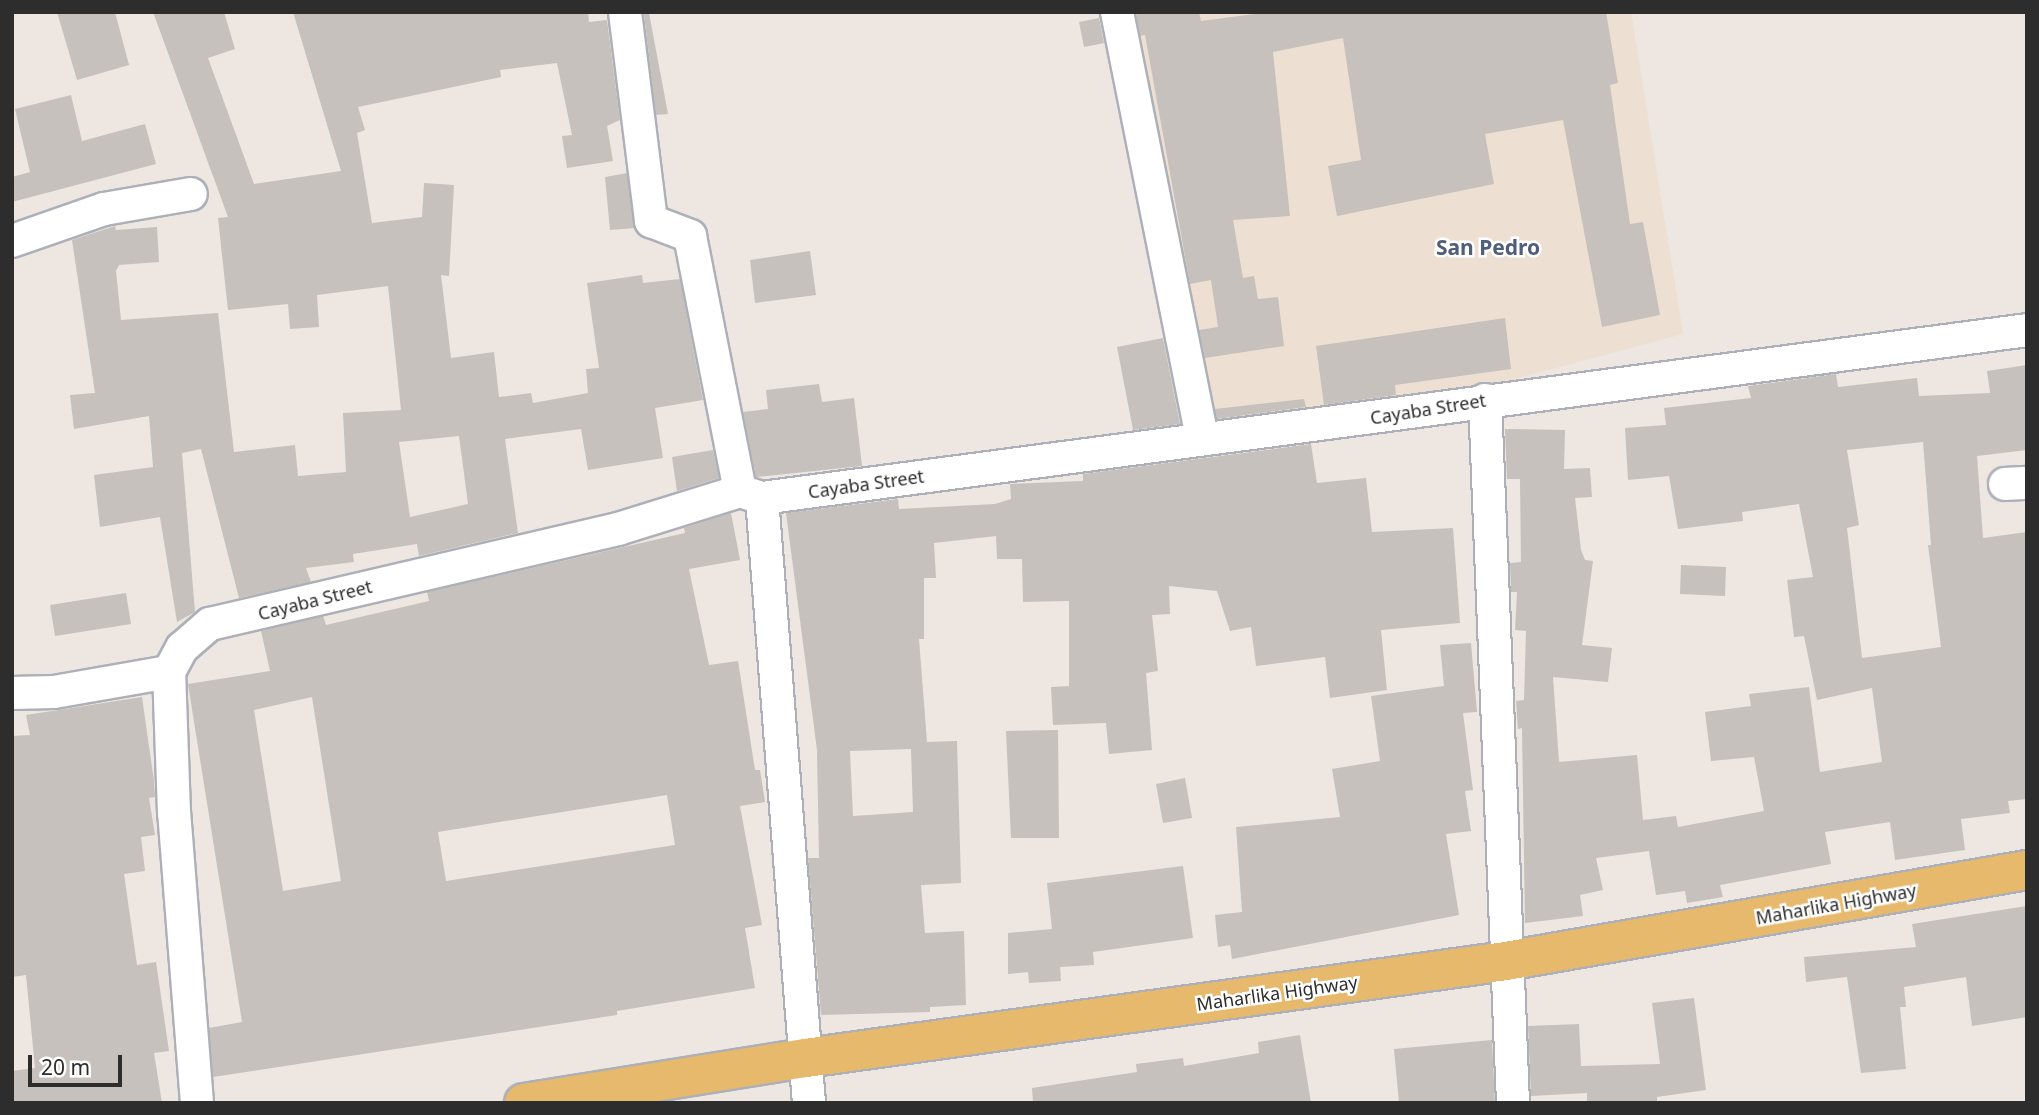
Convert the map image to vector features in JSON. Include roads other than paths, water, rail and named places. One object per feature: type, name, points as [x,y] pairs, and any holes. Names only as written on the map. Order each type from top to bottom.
[{"type":"main road","name":"Maharlika Highway","points":[[524,1103],[806,1058],[1506,961],[2027,870]]},
{"type":"street","points":[[625,12],[651,221],[690,236],[751,495],[809,1103]]},
{"type":"street","points":[[1117,12],[1202,439]]},
{"type":"street","points":[[12,241],[104,209],[191,194]]},
{"type":"street","name":"Cayaba Street","points":[[169,673],[182,648],[210,624],[618,529],[751,495],[1202,439],[2027,330]]},
{"type":"street","points":[[1485,400],[1513,1103]]},
{"type":"street","points":[[12,693],[54,692],[169,673],[174,813],[197,1103]]},
{"type":"district","name":"San Pedro","points":[[1488,247]]}]
